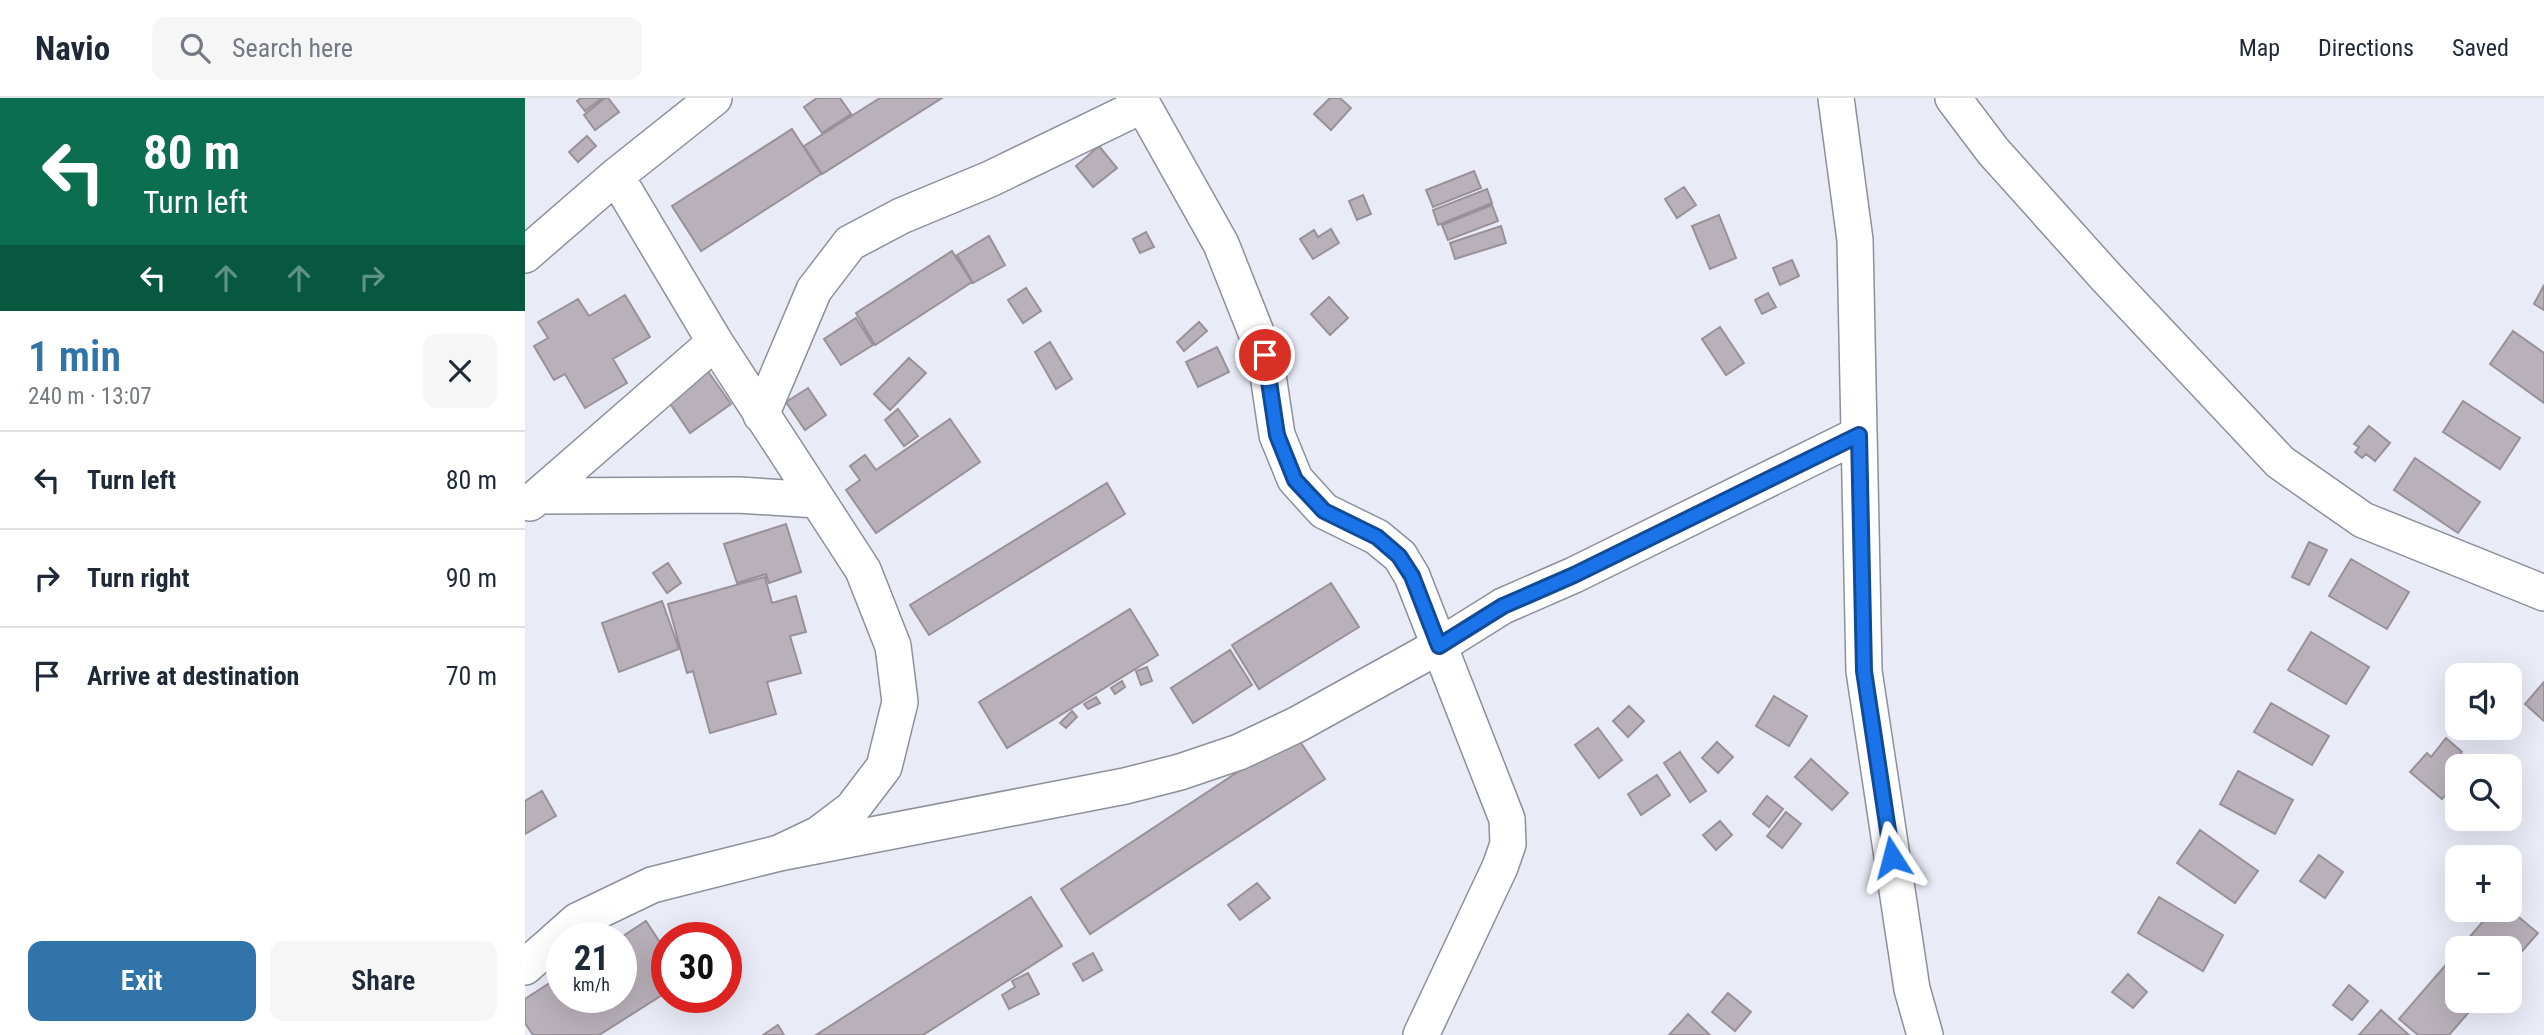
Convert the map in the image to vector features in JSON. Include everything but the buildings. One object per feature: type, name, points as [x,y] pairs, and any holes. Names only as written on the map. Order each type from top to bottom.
[{"type":"street","points":[[525,254],[616,176],[714,98]]},
{"type":"street","points":[[1836,98],[1855,240],[1864,671],[1912,989],[1925,1035]]},
{"type":"street","points":[[1954,98],[1993,151],[2280,463],[2363,520],[2544,593]]},
{"type":"street","points":[[761,415],[814,290],[850,243],[901,216],[990,179],[1141,101],[1221,244],[1265,355],[1277,435],[1295,480],[1324,511],[1377,537],[1399,556],[1412,576],[1507,819],[1508,844],[1500,867],[1421,1035]]},
{"type":"street","points":[[616,176],[715,342],[863,570],[893,646],[900,702],[884,767],[852,809],[819,834],[779,853]]},
{"type":"street","points":[[531,502],[715,342]]},
{"type":"street","points":[[525,967],[577,921],[652,885],[779,853],[1125,786],[1180,772],[1239,752],[1298,724],[1439,646],[1503,606],[1574,575],[1859,435]]},
{"type":"street","points":[[531,502],[738,495],[817,500]]},
{"type":"route","points":[[1265,355],[1277,435],[1295,480],[1324,511],[1377,537],[1399,556],[1412,576],[1439,646],[1503,606],[1574,575],[1859,435],[1864,671],[1892,857]]}]
